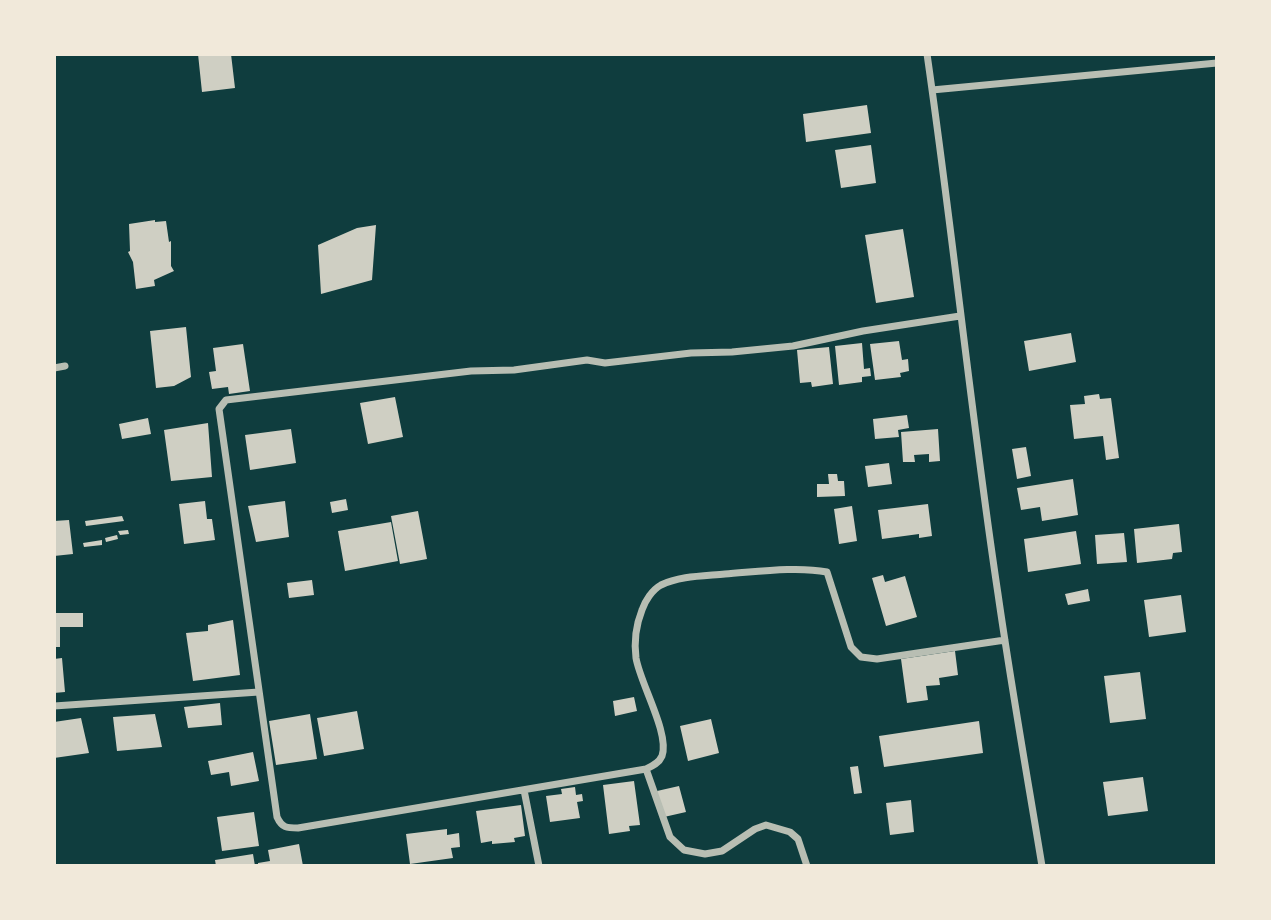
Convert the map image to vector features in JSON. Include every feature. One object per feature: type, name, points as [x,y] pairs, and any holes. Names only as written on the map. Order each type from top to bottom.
[{"type":"street","points":[[927,54],[1005,640],[1042,866]]},
{"type":"street","points":[[932,90],[1217,63]]},
{"type":"street","points":[[960,316],[863,331],[793,346],[691,353],[605,363],[587,360],[514,370],[471,371],[226,400],[219,409],[277,817],[280,825],[298,828],[646,769],[657,764],[663,754],[662,740],[636,657],[637,623],[645,601],[660,586],[697,576],[753,572],[827,572],[852,646],[861,657],[877,659],[1005,640]]},
{"type":"street","points":[[54,368],[65,366]]},
{"type":"street","points":[[54,706],[259,692]]},
{"type":"street","points":[[646,769],[670,837],[684,850],[705,854],[722,851],[754,829],[766,825],[790,832],[798,839],[807,866]]},
{"type":"street","points":[[524,790],[539,866]]},
{"type":"building","points":[[198,54],[231,54],[235,88],[202,92]]},
{"type":"building","points":[[867,105],[871,133],[806,142],[803,114]]},
{"type":"building","points":[[871,145],[876,183],[841,188],[835,150]]},
{"type":"building","points":[[166,221],[169,242],[171,241],[171,266],[174,271],[154,280],[155,286],[136,289],[133,262],[128,252],[129,224]]},
{"type":"building","points":[[376,225],[372,280],[321,294],[318,245],[357,228]]},
{"type":"building","points":[[903,229],[914,297],[876,303],[865,235]]},
{"type":"building","points":[[186,327],[191,377],[174,386],[156,388],[150,331]]},
{"type":"building","points":[[1071,333],[1076,362],[1029,371],[1024,341]]},
{"type":"building","points":[[899,341],[902,360],[908,359],[909,371],[900,373],[901,377],[875,380],[870,344]]},
{"type":"building","points":[[862,343],[864,369],[870,368],[871,376],[862,377],[862,382],[839,385],[835,346]]},
{"type":"building","points":[[243,344],[250,391],[229,394],[228,387],[212,389],[209,372],[216,371],[213,348]]},
{"type":"building","points":[[829,347],[833,384],[812,387],[811,382],[800,383],[797,350]]},
{"type":"building","points":[[1099,394],[1100,399],[1111,398],[1119,458],[1106,460],[1103,436],[1074,439],[1070,405],[1085,404],[1084,396]]},
{"type":"building","points":[[395,397],[403,437],[368,444],[360,403]]},
{"type":"building","points":[[907,415],[909,428],[898,430],[899,437],[875,439],[873,419]]},
{"type":"building","points":[[148,418],[151,434],[122,439],[119,424]]},
{"type":"building","points":[[208,423],[212,477],[171,481],[164,430]]},
{"type":"building","points":[[291,429],[296,463],[250,470],[245,435]]},
{"type":"building","points":[[938,429],[940,461],[929,462],[929,454],[914,455],[915,462],[903,462],[901,432]]},
{"type":"building","points":[[1026,447],[1031,476],[1017,479],[1012,449]]},
{"type":"building","points":[[889,463],[892,484],[868,487],[865,466]]},
{"type":"building","points":[[828,474],[837,474],[838,481],[844,481],[845,496],[817,497],[817,484],[829,484]]},
{"type":"building","points":[[1073,479],[1078,515],[1042,521],[1040,507],[1021,510],[1017,488]]},
{"type":"building","points":[[346,499],[348,510],[332,513],[330,502]]},
{"type":"building","points":[[205,501],[207,519],[212,519],[215,540],[184,544],[179,504]]},
{"type":"building","points":[[285,501],[289,537],[256,542],[248,506]]},
{"type":"building","points":[[928,504],[932,536],[919,538],[919,534],[882,539],[878,510]]},
{"type":"building","points":[[852,506],[857,541],[839,544],[834,509]]},
{"type":"building","points":[[418,511],[427,559],[400,564],[391,516]]},
{"type":"building","points":[[122,516],[124,521],[86,526],[85,521]]},
{"type":"building","points":[[69,520],[73,554],[54,556],[54,521]]},
{"type":"building","points":[[391,522],[398,561],[345,571],[338,531]]},
{"type":"building","points":[[1179,524],[1182,552],[1173,553],[1172,559],[1137,563],[1134,529]]},
{"type":"building","points":[[128,530],[129,534],[120,535],[118,531]]},
{"type":"building","points":[[1076,531],[1081,564],[1028,572],[1024,539]]},
{"type":"building","points":[[1124,533],[1127,562],[1097,564],[1095,535]]},
{"type":"building","points":[[117,535],[118,539],[106,542],[105,538]]},
{"type":"building","points":[[102,540],[102,545],[84,547],[83,543]]},
{"type":"building","points":[[883,575],[885,582],[905,576],[917,617],[886,626],[872,578]]},
{"type":"building","points":[[312,580],[314,595],[289,598],[287,583]]},
{"type":"building","points":[[1088,589],[1090,601],[1068,605],[1065,594]]},
{"type":"building","points":[[1181,595],[1186,632],[1149,637],[1144,600]]},
{"type":"building","points":[[54,613],[83,613],[83,627],[60,627],[60,647],[54,647]]},
{"type":"building","points":[[233,620],[240,675],[193,681],[186,633],[208,631],[208,625]]},
{"type":"building","points":[[955,651],[958,675],[939,678],[940,685],[926,686],[928,700],[907,703],[901,659]]},
{"type":"building","points":[[62,658],[65,692],[54,693],[54,659]]},
{"type":"building","points":[[1140,672],[1146,719],[1110,723],[1104,676]]},
{"type":"building","points":[[634,697],[637,711],[615,716],[613,701]]},
{"type":"building","points":[[220,703],[222,725],[188,728],[184,707]]},
{"type":"building","points":[[357,711],[364,749],[324,756],[317,718]]},
{"type":"building","points":[[155,714],[162,747],[117,751],[113,717]]},
{"type":"building","points":[[310,714],[317,759],[276,765],[269,721]]},
{"type":"building","points":[[81,718],[89,753],[54,758],[54,722]]},
{"type":"building","points":[[711,719],[719,753],[688,761],[680,726]]},
{"type":"building","points":[[979,721],[983,753],[884,767],[879,736]]},
{"type":"building","points":[[253,752],[259,781],[231,786],[229,772],[211,775],[208,761]]},
{"type":"building","points":[[858,766],[862,793],[854,794],[850,767]]},
{"type":"building","points":[[1143,777],[1148,811],[1108,816],[1103,782]]},
{"type":"building","points":[[634,781],[640,825],[629,826],[630,831],[609,834],[603,785]]},
{"type":"building","points":[[679,786],[686,812],[664,817],[657,791]]},
{"type":"building","points":[[575,787],[576,795],[582,794],[583,801],[577,802],[580,818],[550,822],[546,796],[562,794],[561,789]]},
{"type":"building","points":[[911,800],[914,832],[890,835],[886,803]]},
{"type":"building","points":[[521,805],[525,836],[514,838],[515,842],[481,843],[476,811]]},
{"type":"building","points":[[254,812],[259,846],[222,851],[217,817]]},
{"type":"building","points":[[447,829],[447,835],[459,833],[460,847],[451,848],[453,858],[410,864],[406,834]]},
{"type":"building","points":[[299,844],[303,866],[258,866],[258,863],[270,861],[268,850]]},
{"type":"building","points":[[253,854],[255,866],[216,866],[215,860]]}]
